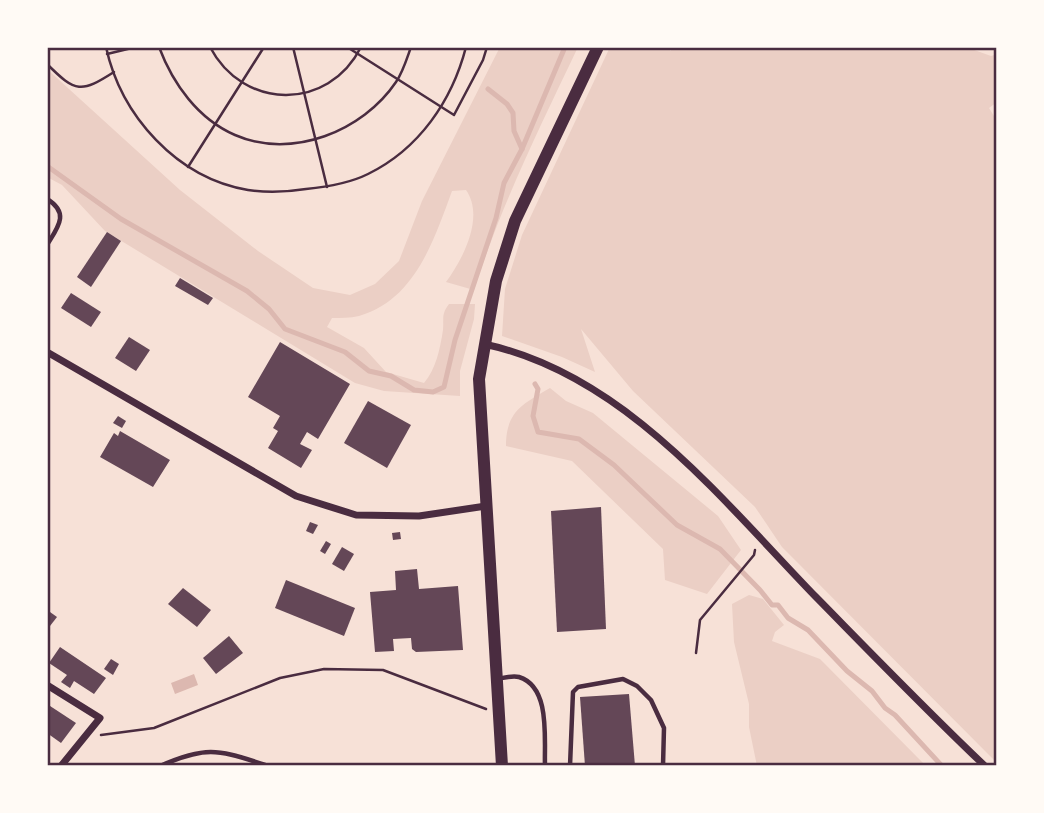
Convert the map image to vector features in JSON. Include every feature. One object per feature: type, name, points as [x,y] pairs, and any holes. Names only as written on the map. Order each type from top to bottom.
[{"type":"street","points":[[502,766],[480,379],[484,344],[496,281],[515,221],[597,47]]},
{"type":"street","points":[[484,344],[512,350],[571,375],[596,389],[665,445],[724,499],[985,766]]},
{"type":"street","points":[[47,352],[296,496],[355,515],[419,516],[486,506]]},
{"type":"street","points":[[47,685],[100,718],[61,766]]},
{"type":"lane","points":[[47,198],[56,204],[61,213],[59,226],[47,245]]},
{"type":"lane","points":[[496,679],[516,676],[529,682],[542,701],[545,766]]},
{"type":"lane","points":[[570,766],[573,692],[578,687],[623,679],[637,686],[651,700],[664,728],[663,766]]},
{"type":"lane","points":[[160,766],[189,753],[218,751],[270,766]]},
{"type":"path","points":[[106,47],[122,95],[141,124],[188,167],[220,183],[248,190],[279,193],[327,187],[367,175],[394,158],[420,135],[442,107],[460,70],[466,47]]},
{"type":"path","points":[[107,54],[136,47]]},
{"type":"path","points":[[159,47],[177,85],[193,105],[215,123],[236,135],[281,143],[315,139],[343,130],[365,116],[382,101],[398,79],[411,47]]},
{"type":"path","points":[[210,47],[217,60],[240,82],[254,90],[286,96],[304,93],[335,78],[349,66],[360,47]]},
{"type":"path","points":[[188,167],[264,47]]},
{"type":"path","points":[[293,47],[327,187]]},
{"type":"path","points":[[347,47],[454,115],[487,47]]},
{"type":"path","points":[[47,64],[75,86],[83,88],[91,87],[114,72]]},
{"type":"path","points":[[696,653],[700,620],[752,558]]},
{"type":"path","points":[[84,738],[154,728],[280,678],[324,669],[383,670],[498,714]]},
{"type":"shaded area","points":[[500,47],[578,47],[509,197],[474,290],[446,282],[465,250],[473,225],[471,201],[466,190],[452,191],[420,266],[395,297],[359,316],[332,318],[327,327],[364,348],[386,372],[424,383],[437,358],[446,308],[449,304],[475,304],[474,319],[460,371],[460,396],[384,391],[355,383],[105,231],[62,185],[47,177],[47,69],[180,190],[258,251],[313,288],[350,295],[375,284],[399,261],[422,201]]},
{"type":"shaded area","points":[[610,47],[670,47],[670,51],[674,47],[966,47],[991,56],[997,54],[997,102],[989,108],[997,121],[997,763],[782,547],[755,507],[633,391],[581,329],[595,372],[502,336],[505,289],[522,235]]},
{"type":"shaded area","points":[[550,388],[566,401],[593,413],[718,516],[741,550],[707,594],[665,580],[663,549],[572,461],[506,446],[513,416],[524,404]]},
{"type":"shaded area","points":[[749,595],[763,599],[784,625],[775,632],[772,641],[820,659],[926,766],[757,766],[749,727],[749,704],[734,642],[732,604]]},
{"type":"shaded area","points":[[194,674],[198,685],[175,694],[171,683]]},
{"type":"building","points":[[107,232],[121,241],[91,287],[77,277]]},
{"type":"building","points":[[180,278],[213,298],[208,305],[175,286]]},
{"type":"building","points":[[71,293],[101,312],[91,327],[61,308]]},
{"type":"building","points":[[129,337],[150,350],[136,371],[115,358]]},
{"type":"building","points":[[280,342],[350,384],[318,439],[307,432],[300,444],[312,450],[301,468],[268,448],[278,431],[273,428],[280,416],[248,397]]},
{"type":"building","points":[[368,401],[411,425],[387,468],[344,443]]},
{"type":"building","points":[[118,416],[126,421],[122,428],[113,423]]},
{"type":"building","points":[[120,431],[170,460],[153,487],[100,457],[114,433],[118,436]]},
{"type":"building","points":[[601,507],[606,629],[557,632],[551,511]]},
{"type":"building","points":[[310,522],[318,525],[313,534],[306,531]]},
{"type":"building","points":[[400,532],[401,539],[393,540],[392,533]]},
{"type":"building","points":[[326,541],[331,544],[325,554],[320,551]]},
{"type":"building","points":[[342,547],[354,554],[344,571],[332,564]]},
{"type":"building","points":[[417,569],[419,589],[458,586],[463,650],[416,652],[412,649],[411,638],[393,639],[394,651],[375,652],[370,592],[396,590],[395,571]]},
{"type":"building","points":[[286,580],[355,608],[344,636],[275,608]]},
{"type":"building","points":[[183,588],[211,610],[197,627],[168,604]]},
{"type":"building","points":[[50,612],[57,617],[50,626],[47,624],[47,616]]},
{"type":"building","points":[[229,636],[243,653],[216,674],[203,658]]},
{"type":"building","points":[[60,647],[106,678],[94,694],[74,681],[70,688],[61,682],[67,675],[49,663]]},
{"type":"building","points":[[111,659],[119,664],[113,675],[104,669]]},
{"type":"building","points":[[629,694],[635,766],[585,766],[580,697]]},
{"type":"building","points":[[47,704],[76,723],[61,743],[47,733]]},
{"type":"waterway","points":[[47,166],[121,219],[247,291],[269,309],[285,329],[345,352],[369,371],[391,376],[414,390],[433,392],[444,387],[455,340],[496,218],[504,183],[522,149],[565,47]]},
{"type":"waterway","points":[[488,89],[507,104],[513,113],[514,131],[522,149]]},
{"type":"waterway","points":[[535,384],[538,389],[533,416],[538,432],[579,439],[614,465],[677,525],[720,549],[772,605],[778,605],[788,618],[808,630],[847,671],[872,691],[942,766]]}]
